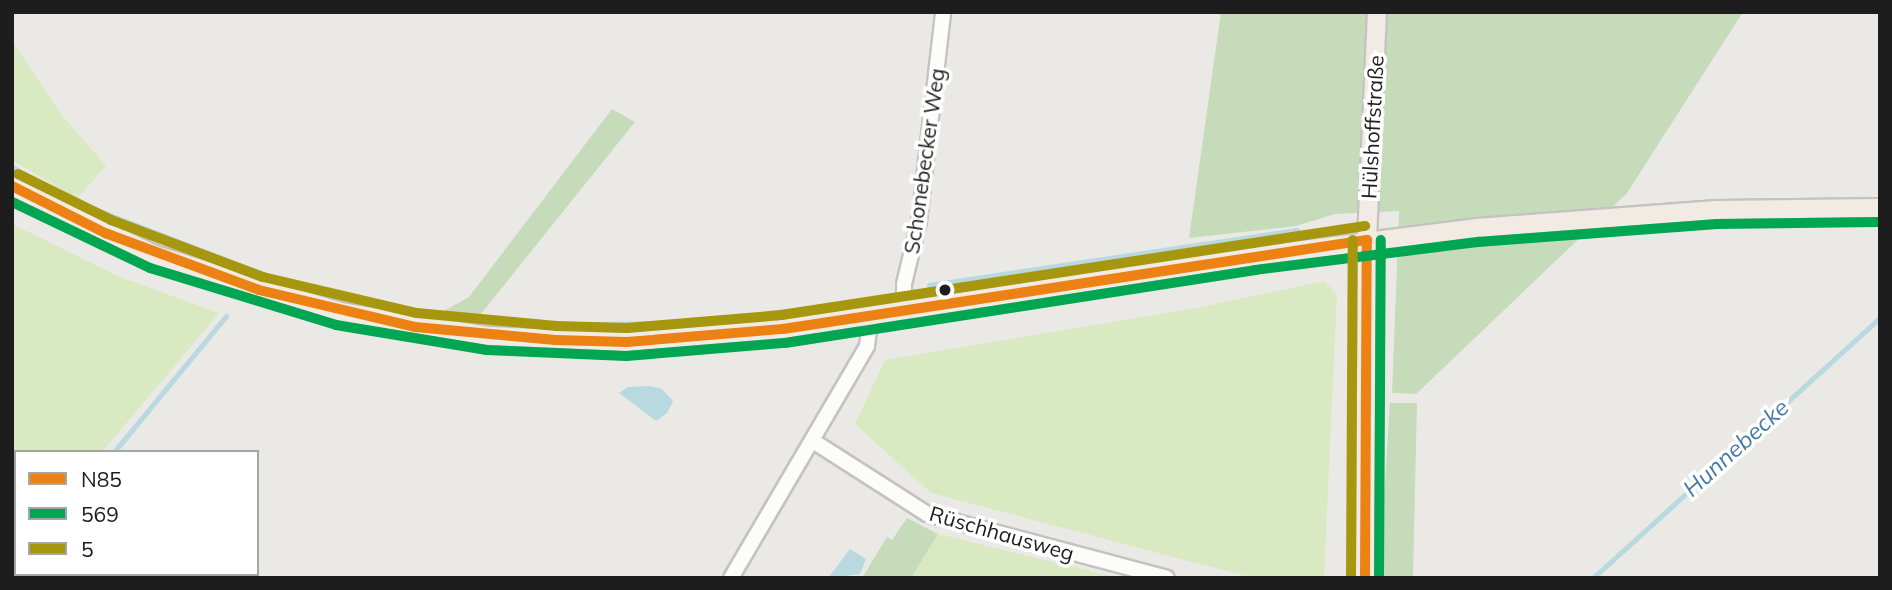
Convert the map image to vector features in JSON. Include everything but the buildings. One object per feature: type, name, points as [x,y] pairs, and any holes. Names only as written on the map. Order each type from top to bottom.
[{"type":"main road","name":"Hülshoffstraße","points":[[1365,578],[1367,240],[1377,12]]},
{"type":"main road","points":[[12,186],[105,233],[208,274],[340,312],[415,327],[489,336],[627,342],[758,332],[1367,240],[1650,214],[1880,208]]},
{"type":"street","name":"Schonebecker Weg","points":[[904,310],[904,284],[919,221],[943,12]]},
{"type":"street","points":[[731,578],[867,346],[871,315]]},
{"type":"street","name":"Rüschhausweg","points":[[813,441],[927,514],[1167,578]]},
{"type":"green space","points":[[1221,12],[1743,12],[1627,193],[1416,394],[1392,393],[1399,211],[1335,214],[1296,226],[1189,238]]},
{"type":"green space","points":[[12,41],[61,114],[106,166],[77,199],[12,160]]},
{"type":"green space","points":[[612,109],[635,122],[480,315],[440,313],[469,297]]},
{"type":"green space","points":[[12,224],[120,277],[219,313],[104,450],[14,450],[12,559]]},
{"type":"green space","points":[[1324,281],[1337,294],[1324,578],[1253,578],[931,493],[855,424],[885,360],[1196,308]]},
{"type":"green space","points":[[1390,403],[1417,403],[1413,578],[1379,578]]},
{"type":"green space","points":[[907,518],[938,534],[911,578],[862,578],[887,537],[892,540]]},
{"type":"green space","points":[[938,534],[1119,578],[911,578]]},
{"type":"water","points":[[650,386],[662,389],[673,401],[667,413],[656,421],[619,393],[628,387]]},
{"type":"water","points":[[850,549],[866,559],[860,574],[828,578]]},
{"type":"waterway","points":[[12,167],[59,192]]},
{"type":"waterway","points":[[87,206],[261,273]]},
{"type":"waterway","points":[[929,285],[1297,230]]},
{"type":"waterway","points":[[290,282],[418,314],[529,323]]},
{"type":"waterway","points":[[551,325],[694,322],[872,301]]},
{"type":"waterway","points":[[116,450],[226,316]]},
{"type":"waterway","name":"Hunnebecke","points":[[1593,578],[1880,318]]},
{"type":"transit line","name":"5","points":[[18,174],[111,220],[263,277],[417,313],[556,326],[627,328],[781,315],[1365,226]]},
{"type":"transit line","name":"N85","points":[[12,186],[105,233],[259,290],[415,327],[555,340],[627,342],[783,329],[1367,240]]},
{"type":"transit line","name":"569","points":[[12,202],[150,268],[336,325],[487,350],[626,356],[785,343],[1255,270],[1478,242],[1717,224],[1880,222]]},
{"type":"transit line","name":"5","points":[[1351,578],[1353,240]]},
{"type":"transit line","name":"N85","points":[[1365,578],[1367,240]]},
{"type":"transit line","name":"569","points":[[1379,578],[1381,240]]}]
